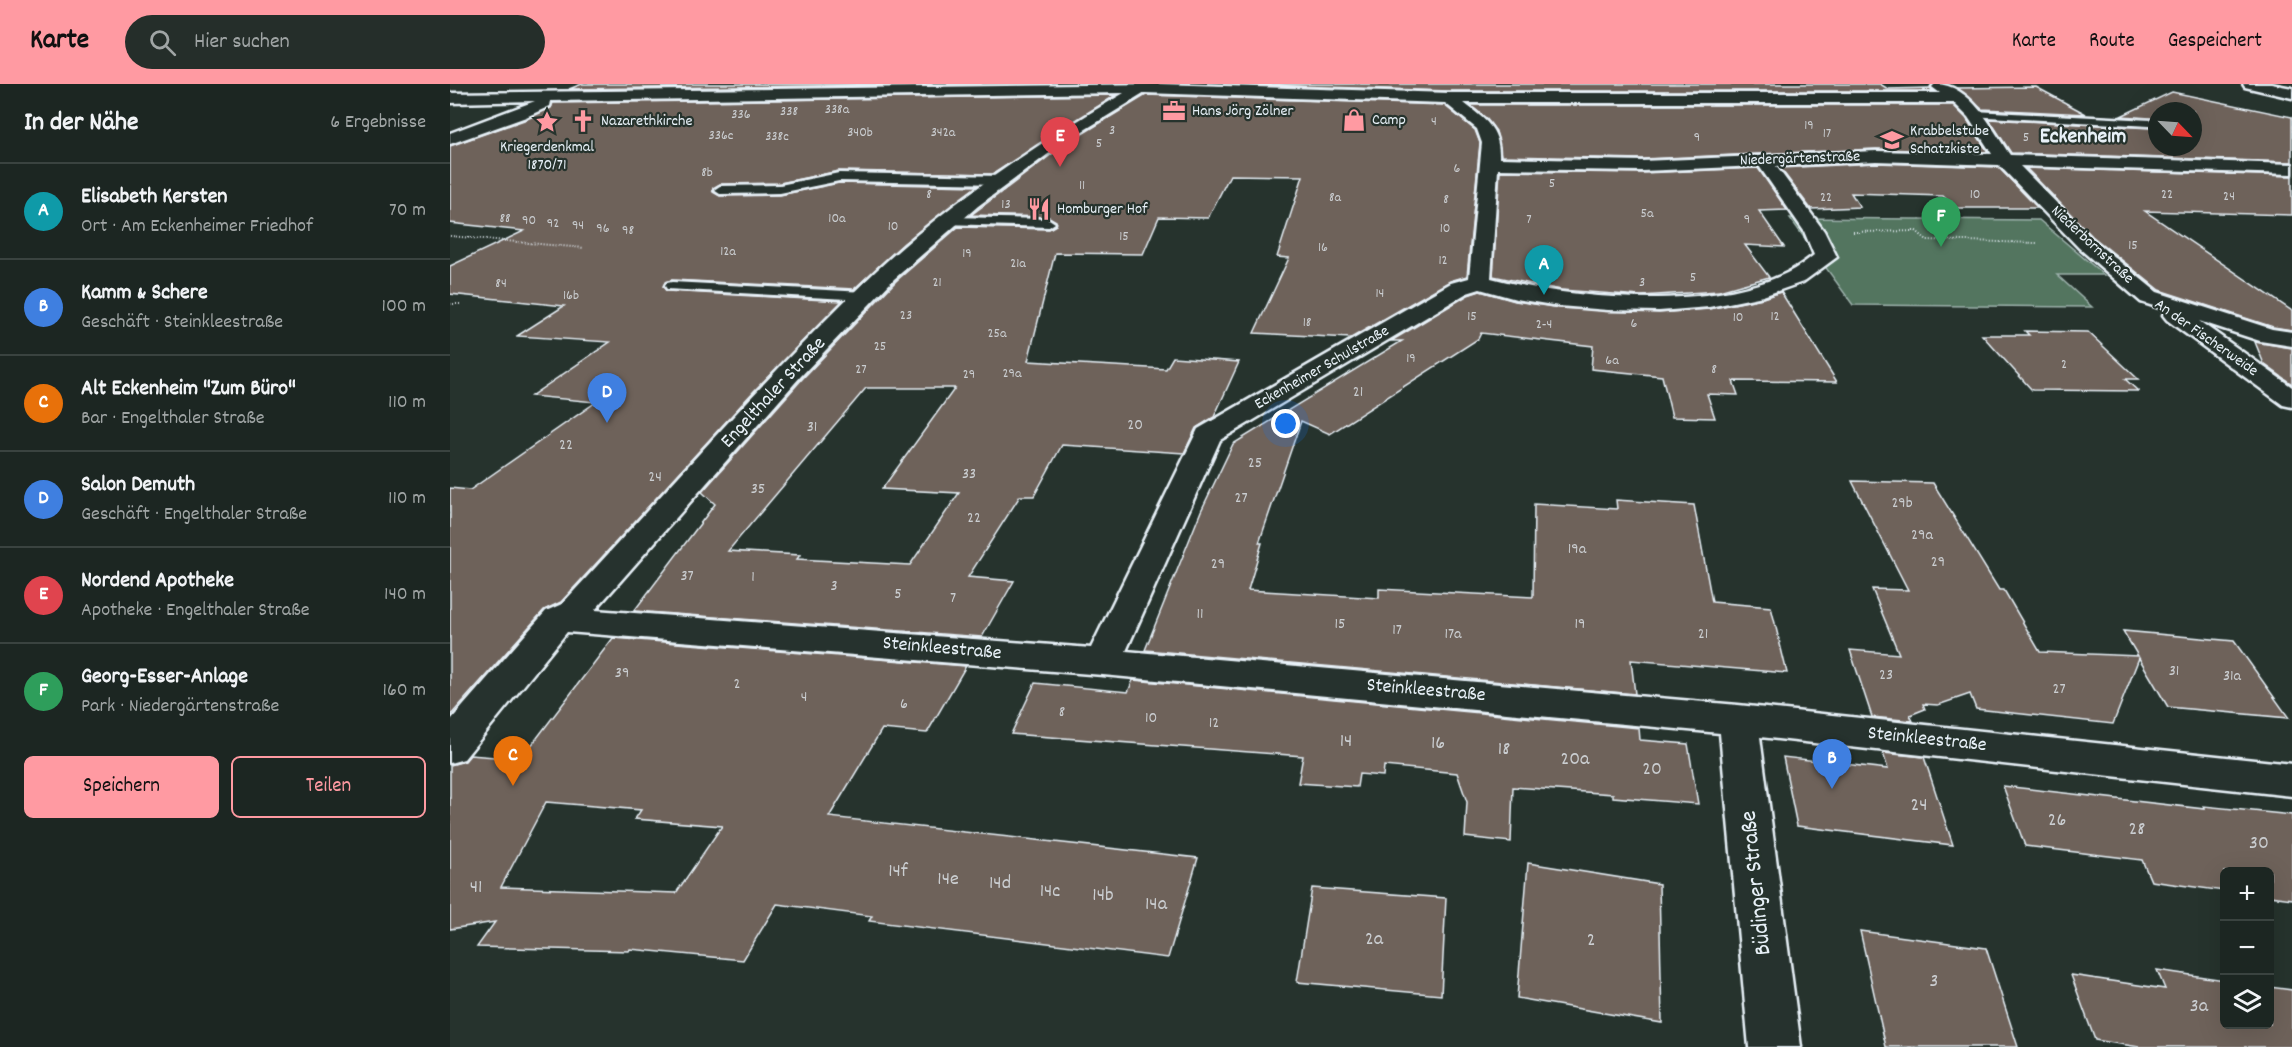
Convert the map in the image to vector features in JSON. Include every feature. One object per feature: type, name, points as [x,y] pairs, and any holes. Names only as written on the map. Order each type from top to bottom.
[{"type":"street","points":[[482,98],[521,84]]},
{"type":"street","name":"Niederbornstraße","points":[[1935,84],[1958,98],[1974,114],[2005,161],[2086,244],[2149,297],[2269,336],[2292,339]]},
{"type":"street","points":[[2250,84],[2292,93]]},
{"type":"street","points":[[450,98],[557,98],[1147,86],[1449,98],[1958,98]]},
{"type":"street","name":"Engelthaler Straße","points":[[450,748],[558,619],[574,612],[792,371],[886,274],[948,221],[1057,139],[1147,86]]},
{"type":"street","points":[[450,139],[557,98]]},
{"type":"street","points":[[1449,98],[1484,127],[1491,143],[1480,282],[1508,292],[1573,300],[1639,304],[1722,299],[1788,280],[1813,268],[1826,257],[1814,231],[1763,160]]},
{"type":"street","name":"Niedergärtenstraße","points":[[1488,163],[1641,166],[1876,156],[2292,169]]},
{"type":"street","name":"Eckenheimer Schulstraße","points":[[1103,662],[1208,435],[1459,288],[1480,282]]},
{"type":"street","name":"An der Fischerweide","points":[[2149,297],[2292,399]]},
{"type":"street","name":"Steinkleestraße","points":[[558,619],[1103,662],[1738,720],[2292,780]]},
{"type":"street","name":"Büdinger Straße","points":[[1738,720],[1775,1047]]},
{"type":"lane","points":[[1974,114],[2148,123]]},
{"type":"lane","points":[[720,190],[780,189],[839,177],[1001,180]]},
{"type":"lane","points":[[948,221],[1050,223]]},
{"type":"lane","points":[[672,286],[865,296]]},
{"type":"path","points":[[1867,231],[1916,231],[1927,240],[2043,243]]},
{"type":"path","points":[[450,236],[584,248]]},
{"type":"path","points":[[450,303],[460,304]]},
{"type":"green space","points":[[1790,218],[2039,220],[2104,275],[2057,275],[2092,307],[1853,305]]},
{"type":"building","points":[[582,84],[982,84],[569,89]]},
{"type":"building","points":[[1232,84],[1880,84],[1888,89],[1930,88],[1933,91],[1449,91]]},
{"type":"building","points":[[2036,87],[2086,114],[1982,109],[1957,88]]},
{"type":"building","points":[[2172,92],[2292,117],[2292,162],[2011,153],[1989,119],[2148,128],[2148,156],[2202,156],[2202,102],[2151,102]]},
{"type":"building","points":[[1116,95],[993,174],[839,171],[780,183],[720,184],[713,188],[713,192],[720,196],[780,195],[839,183],[977,186],[904,243],[854,289],[672,280],[665,282],[663,287],[667,291],[842,301],[754,391],[561,602],[544,610],[450,716],[450,488],[470,490],[596,402],[531,396],[610,342],[517,336],[564,306],[450,294],[450,266],[524,231],[450,223],[450,146],[527,119],[551,108],[553,103]]},
{"type":"building","points":[[1146,95],[1444,105],[1475,130],[1480,143],[1467,276],[1450,281],[1351,338],[1254,333],[1289,258],[1277,257],[1303,176],[1230,175],[1208,218],[1159,217],[1143,254],[1055,253],[1028,361],[1166,369],[1173,357],[1239,362],[1214,417],[1196,428],[1184,453],[1062,445],[1034,496],[1020,496],[968,577],[1014,581],[982,637],[634,611],[715,504],[702,492],[803,378],[896,281],[958,227],[1049,229],[1056,225],[1056,221],[1049,217],[971,215],[1064,145]],"holes":[[[866,388],[955,388],[882,489],[959,493],[910,565],[797,559],[800,555],[728,551]]]},
{"type":"building","points":[[2148,103],[2148,118],[2121,116]]},
{"type":"building","points":[[1470,105],[1953,105],[1966,118],[1988,152],[1876,149],[1642,159],[1501,156],[1496,131],[1486,118]]},
{"type":"building","points":[[1876,163],[1998,167],[2038,208],[1955,208],[1943,196],[1851,193],[1860,207],[1811,209],[1780,168]]},
{"type":"building","points":[[1758,168],[1787,210],[1759,211],[1784,247],[1745,245],[1769,277],[1719,291],[1641,296],[1561,290],[1493,276],[1500,171],[1642,173]]},
{"type":"building","points":[[2026,168],[2292,176],[2292,215],[2145,211],[2292,311],[2292,330],[2273,327],[2159,290],[2092,236]]},
{"type":"building","points":[[1480,291],[1515,301],[1559,308],[1659,313],[1709,309],[1781,292],[1837,382],[1733,381],[1738,395],[1707,394],[1715,418],[1672,417],[1662,376],[1591,369],[1593,346],[1481,333],[1478,339],[1330,434],[1301,421],[1259,543],[1262,543],[1248,590],[1379,598],[1379,589],[1533,597],[1534,504],[1617,509],[1616,500],[1694,505],[1712,602],[1771,607],[1787,673],[1631,660],[1635,694],[1145,650],[1201,511],[1233,444],[1402,341],[1391,341],[1468,295]]},
{"type":"building","points":[[2025,331],[2088,332],[2138,379],[2125,379],[2138,391],[2032,390],[1982,335],[2029,335]]},
{"type":"building","points":[[2255,342],[2292,348],[2292,384],[2264,364]]},
{"type":"building","points":[[1852,481],[1933,483],[1999,590],[2004,590],[2040,652],[2138,656],[2123,631],[2234,641],[2289,718],[2168,707],[2139,658],[2113,724],[1976,709],[1970,694],[1938,705],[1923,704],[1925,709],[1910,715],[1913,721],[1872,717],[1850,650],[1899,654],[1872,589],[1908,590]]},
{"type":"building","points":[[613,638],[966,666],[927,733],[882,729],[829,817],[1198,858],[1168,958],[869,921],[872,916],[777,904],[743,960],[630,949],[629,951],[477,947],[495,922],[450,929],[450,765],[465,761],[470,755],[521,759]],"holes":[[[546,802],[641,810],[635,819],[722,826],[676,893],[501,887]]]},
{"type":"building","points":[[1133,680],[1639,728],[1640,740],[1688,744],[1698,804],[1613,797],[1613,794],[1513,787],[1511,842],[1465,837],[1467,802],[1457,773],[1384,766],[1383,776],[1359,774],[1357,787],[1298,783],[1303,756],[1011,734],[1035,683],[1128,692]]},
{"type":"building","points":[[1883,753],[1924,757],[1953,845],[1797,826],[1783,757],[1888,769]]},
{"type":"building","points":[[2003,786],[2205,809],[2204,806],[2292,815],[2292,899],[2274,897],[2274,867],[2220,867],[2220,890],[2151,881],[2142,860],[2025,846]]},
{"type":"building","points":[[1528,863],[1659,884],[1662,1023],[1517,998]]},
{"type":"building","points":[[1312,888],[1446,898],[1441,995],[1297,982]]},
{"type":"building","points":[[1860,931],[1986,948],[2018,1047],[1886,1047]]},
{"type":"building","points":[[2157,970],[2220,979],[2220,1029],[2274,1029],[2274,988],[2292,990],[2292,1047],[2139,1047],[2095,1040],[2071,975],[2165,989]]},
{"type":"place","name":"Hans Jörg Zölner","points":[[1174,111]]},
{"type":"place","name":"Camp","points":[[1354,120]]},
{"type":"place","name":"Nazarethkirche","points":[[583,121]]},
{"type":"place","name":"Kriegerdenkmal 1870/71","points":[[547,122]]},
{"type":"place","name":"Krabbelstube Schatzkiste","points":[[1892,140]]},
{"type":"place","name":"Nordend Apotheke","points":[[1060,167]]},
{"type":"place","name":"Homburger Hof","points":[[1039,209]]},
{"type":"place","name":"Georg-Esser-Anlage","points":[[1941,247]]},
{"type":"place","name":"Elisabeth Kersten","points":[[1544,295]]},
{"type":"place","name":"Salon Demuth","points":[[607,423]]},
{"type":"place","name":"Alt Eckenheim \"Zum Büro\"","points":[[513,786]]},
{"type":"place","name":"Kamm & Schere","points":[[1832,789]]},
{"type":"district","name":"Eckenheim","points":[[2083,137]]}]
